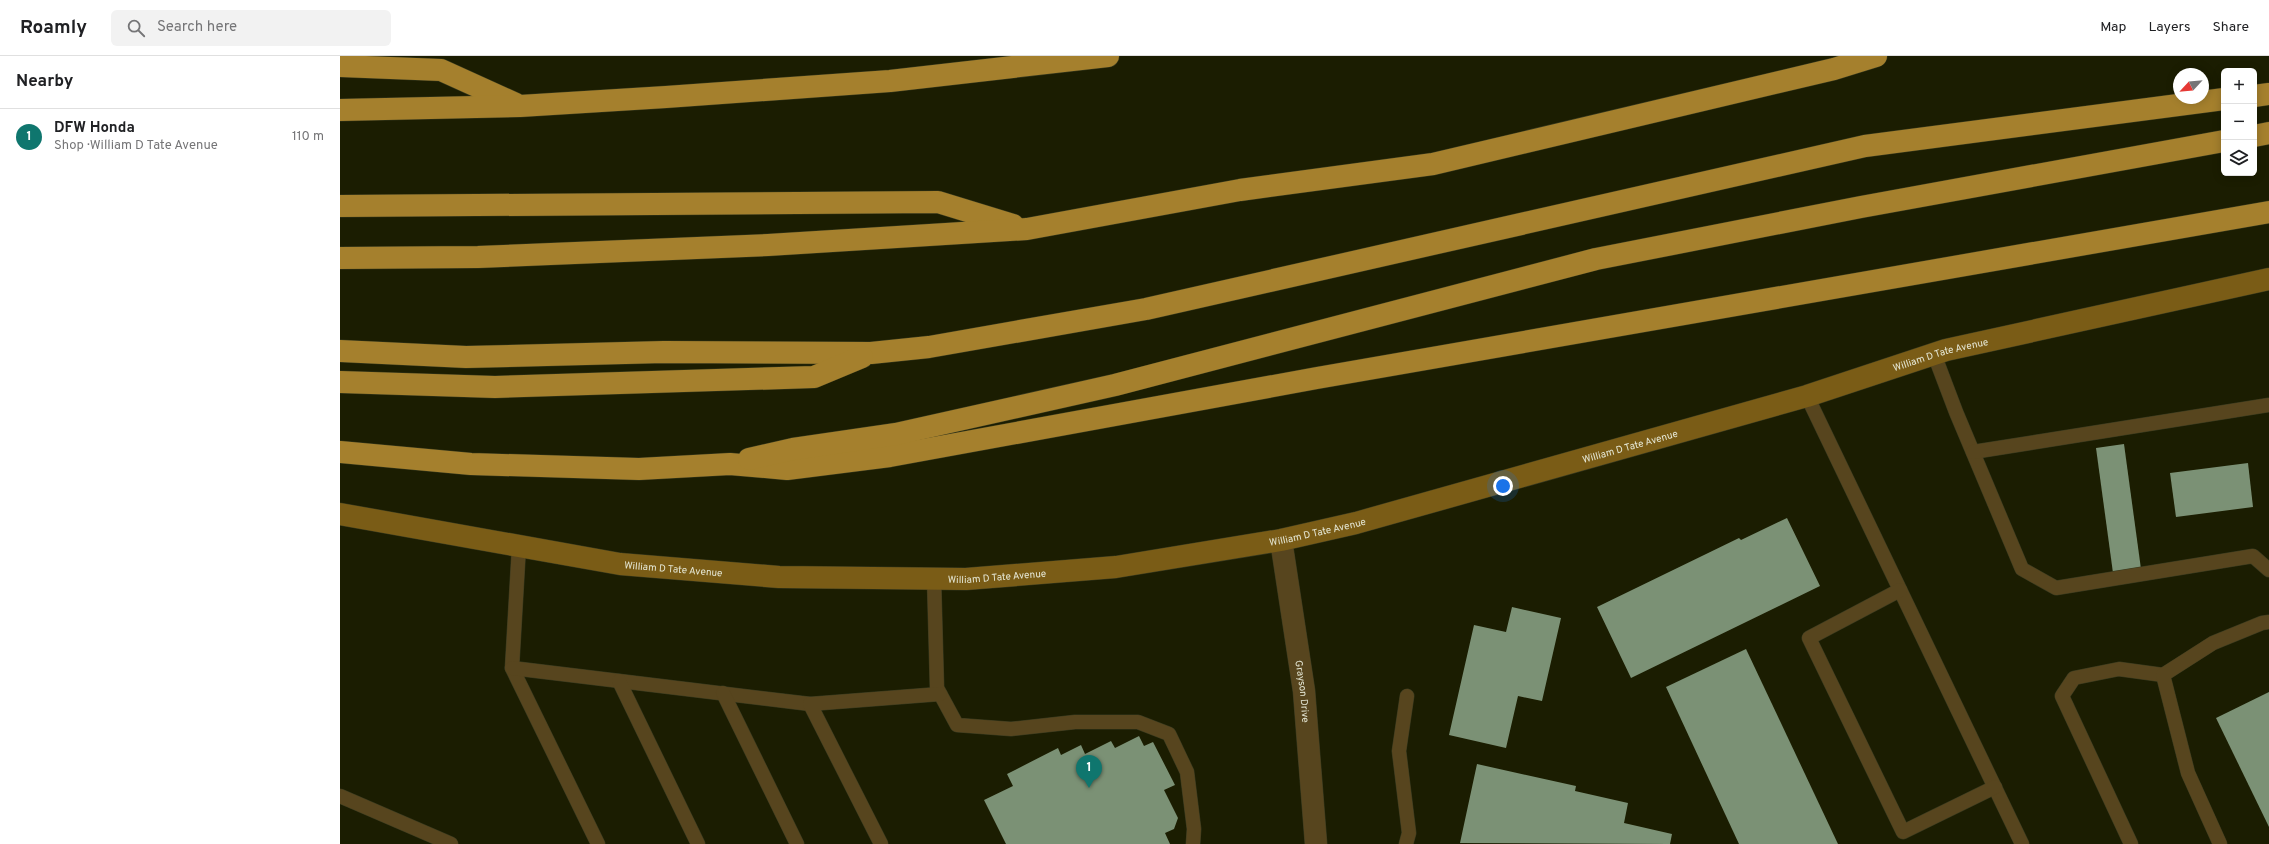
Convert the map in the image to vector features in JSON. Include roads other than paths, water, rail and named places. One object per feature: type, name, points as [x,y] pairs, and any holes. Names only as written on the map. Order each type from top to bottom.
[{"type":"highway","points":[[340,110],[520,106],[890,81],[1108,56]]},
{"type":"highway","points":[[340,258],[478,257],[768,246],[1027,229],[1240,190],[1434,164],[1834,69],[1876,56]]},
{"type":"highway","points":[[340,66],[442,70],[520,106]]},
{"type":"highway","points":[[2257,96],[2269,94]]},
{"type":"highway","points":[[340,351],[466,357],[664,352],[871,353],[929,347],[1146,309],[1865,146],[2221,100]]},
{"type":"highway","points":[[2257,135],[2269,133]]},
{"type":"highway","points":[[730,464],[793,449],[896,434],[1115,385],[1596,259],[1876,204],[2221,142]]},
{"type":"highway","points":[[340,206],[938,202],[1027,229]]},
{"type":"highway","points":[[340,452],[487,464],[639,469],[730,464],[787,469],[890,456],[1325,376],[2269,212]]},
{"type":"highway","points":[[340,382],[495,388],[814,377],[871,353]]},
{"type":"main road","name":"William D Tate Avenue","points":[[340,514],[620,564],[779,577],[966,578],[1116,567],[1280,540],[1356,523],[1807,396],[1934,354],[2269,279]]},
{"type":"street","name":"Grayson Drive","points":[[1280,540],[1304,691],[1316,844]]},
{"type":"lane","points":[[1934,354],[1972,452],[2022,569],[2056,588],[2253,556],[2269,570]]},
{"type":"lane","points":[[1807,396],[2022,844]]},
{"type":"lane","points":[[1972,452],[2269,405]]},
{"type":"lane","points":[[519,546],[512,668],[598,844]]},
{"type":"lane","points":[[934,578],[937,688],[957,725],[1012,728],[1075,722],[1138,722],[1169,734],[1186,772],[1194,829],[1193,844]]},
{"type":"lane","points":[[1900,590],[1809,638],[1903,832],[1995,787]]},
{"type":"lane","points":[[2130,844],[2062,696],[2074,678],[2119,669],[2163,676],[2213,643],[2262,623],[2269,622]]},
{"type":"lane","points":[[512,668],[810,704],[940,694]]},
{"type":"lane","points":[[2163,676],[2188,773],[2220,844]]},
{"type":"lane","points":[[619,680],[698,844]]},
{"type":"lane","points":[[723,693],[797,844]]},
{"type":"lane","points":[[1406,844],[1408,833],[1399,751],[1407,696]]},
{"type":"lane","points":[[810,704],[881,844]]},
{"type":"lane","points":[[340,796],[452,844]]},
{"type":"place","name":"DFW Honda","points":[[1089,788]]}]
